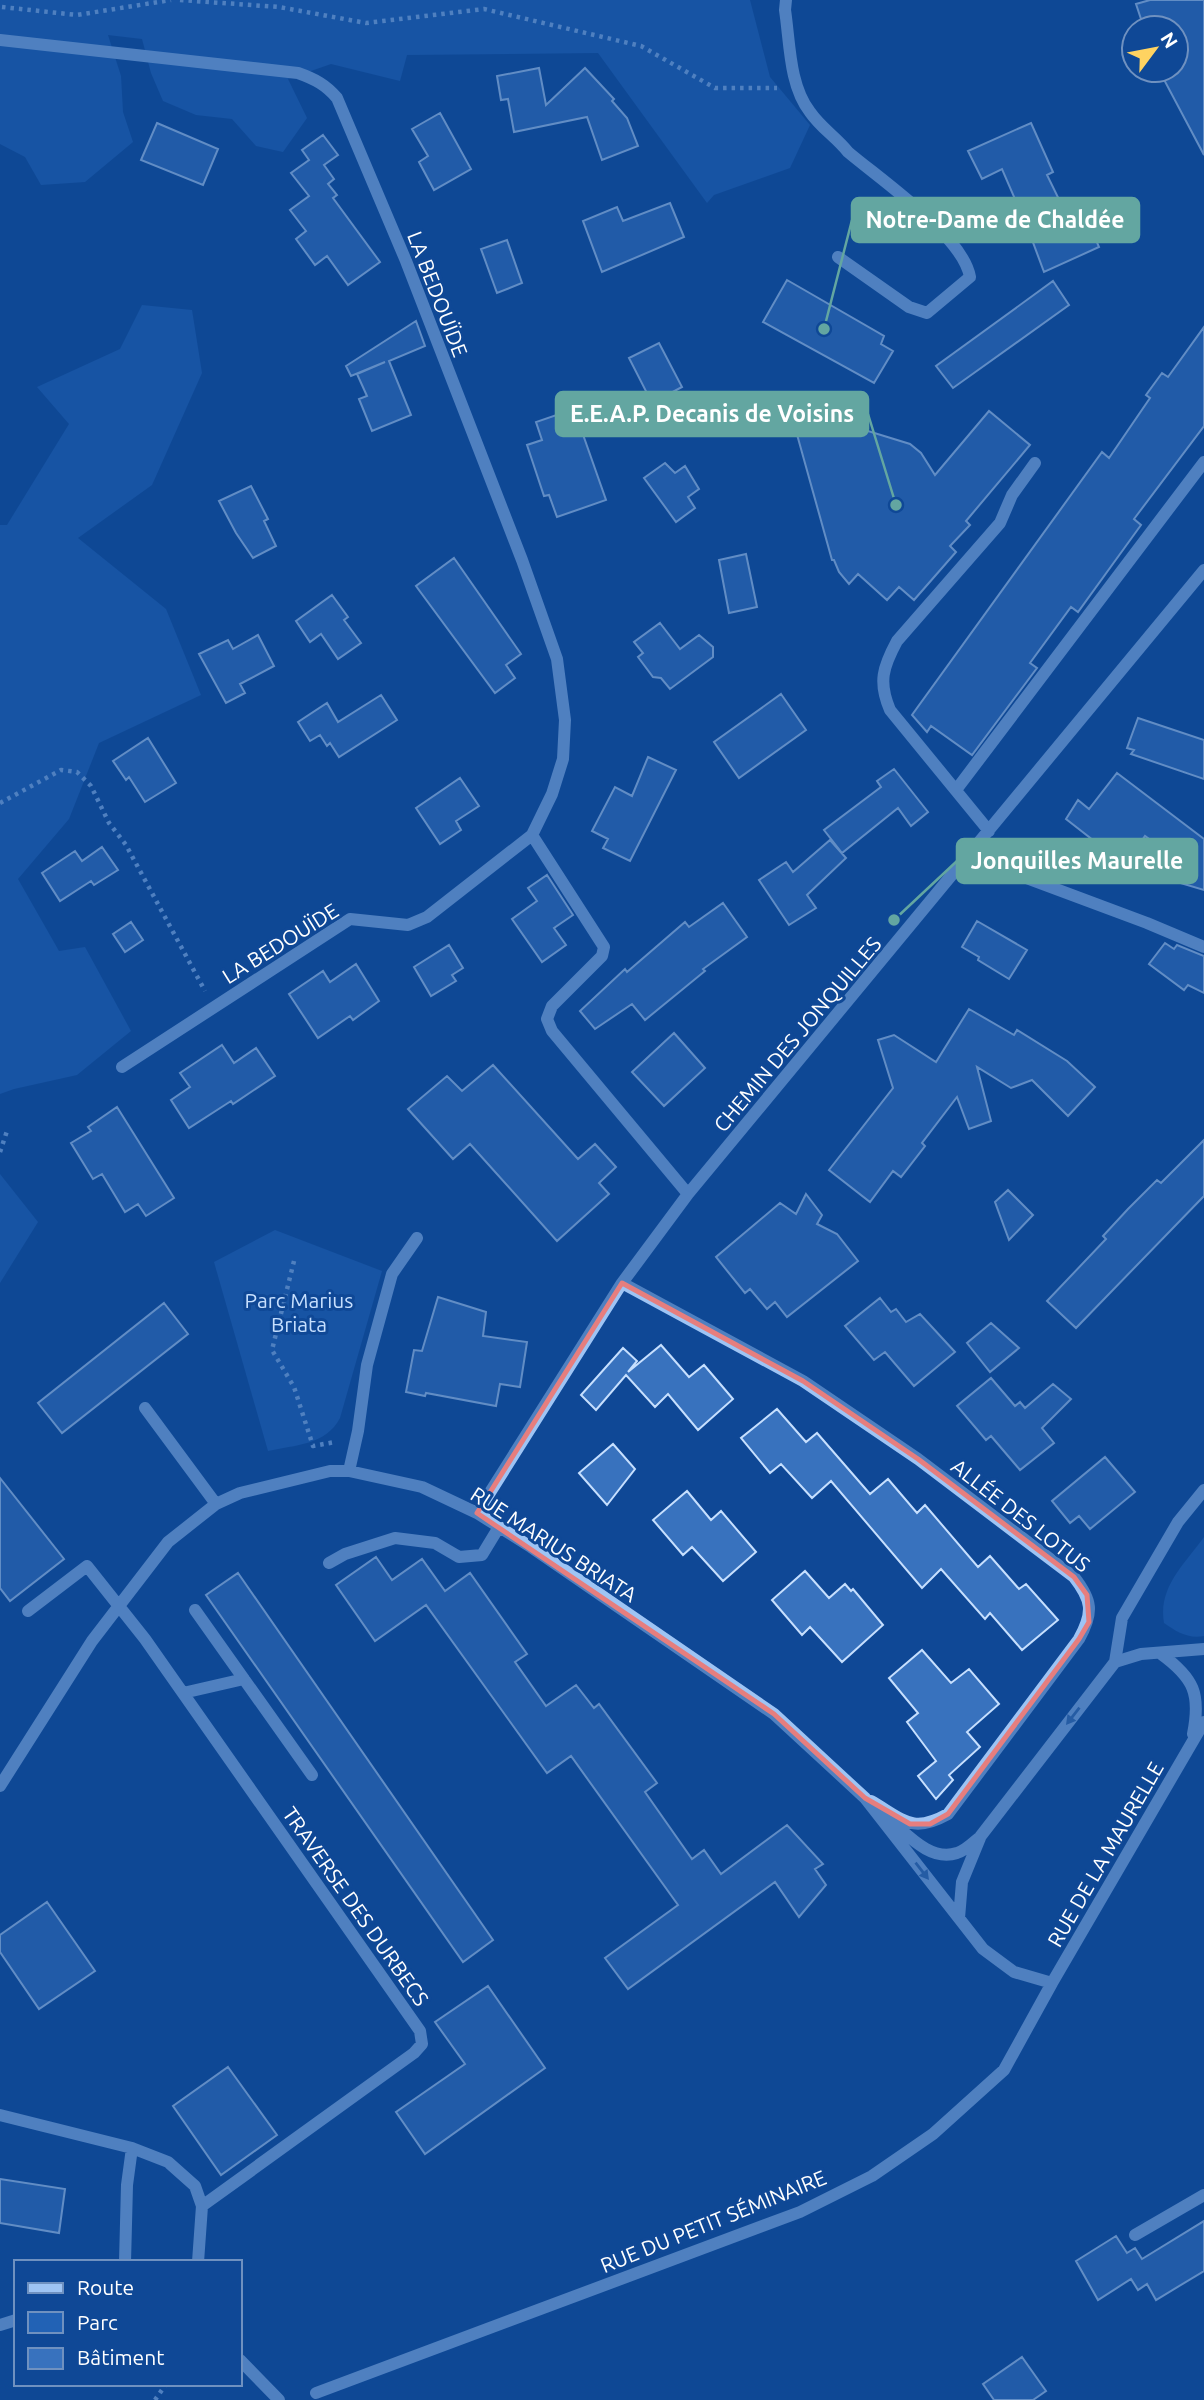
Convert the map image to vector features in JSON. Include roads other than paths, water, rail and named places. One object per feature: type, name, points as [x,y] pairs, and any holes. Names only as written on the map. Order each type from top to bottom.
[{"type":"street","points":[[786,0],[785,10],[797,88],[807,110],[848,152],[943,231],[968,264],[970,277],[927,313],[909,307],[838,257]]},
{"type":"street","name":"LA BEDOUÏDE","points":[[0,40],[298,73],[327,87],[337,98],[406,261],[522,560],[557,659],[565,720],[563,759],[552,794],[531,835],[426,917],[408,925],[350,919],[122,1066]]},
{"type":"street","points":[[956,790],[1204,462]]},
{"type":"street","points":[[989,831],[890,710],[882,691],[885,663],[897,641],[1000,523],[1012,495],[1035,463]]},
{"type":"street","name":"CHEMIN DES JONQUILLES","points":[[477,1513],[622,1283],[688,1194],[1204,570]]},
{"type":"street","points":[[531,835],[604,947],[602,956],[552,1006],[547,1019],[552,1031],[688,1194]]},
{"type":"street","points":[[1016,874],[1204,947]]},
{"type":"street","points":[[349,1471],[358,1431],[367,1365],[392,1274],[417,1238]]},
{"type":"street","name":"ALLÉE DES LOTUS","points":[[622,1283],[803,1381],[918,1459],[1074,1577],[1087,1595],[1089,1622],[1079,1639],[948,1814],[930,1825],[911,1824],[865,1798]]},
{"type":"street","points":[[145,1408],[216,1504]]},
{"type":"street","name":"RUE MARIUS BRIATA","points":[[0,1786],[92,1641],[168,1542],[216,1504],[240,1493],[330,1471],[349,1471],[422,1487],[477,1513],[774,1714],[865,1798],[983,1949],[1014,1972],[1052,1983]]},
{"type":"street","points":[[959,1918],[962,1882],[980,1837],[1115,1662],[1122,1618],[1178,1522],[1204,1490]]},
{"type":"street","points":[[328,1563],[345,1554],[395,1538],[435,1543],[459,1557],[482,1555],[499,1527]]},
{"type":"street","name":"TRAVERSE DES DURBECS","points":[[28,1611],[87,1566],[183,1693],[420,2031],[422,2044],[414,2053],[202,2206]]},
{"type":"street","points":[[195,1610],[312,1774]]},
{"type":"street","points":[[1115,1662],[1141,1654],[1204,1649]]},
{"type":"street","name":"RUE DE LA MAURELLE","points":[[1161,1654],[1181,1669],[1195,1690],[1198,1710],[1191,1745]]},
{"type":"street","points":[[183,1693],[244,1679]]},
{"type":"street","name":"RUE DE LA MAURELLE","points":[[1052,1983],[1204,1722]]},
{"type":"street","points":[[865,1798],[919,1845],[936,1854],[957,1853],[980,1837]]},
{"type":"street","name":"RUE DU PETIT SÉMINAIRE","points":[[316,2393],[800,2212],[872,2176],[933,2134],[1004,2070],[1052,1983]]},
{"type":"street","points":[[0,2115],[132,2148],[168,2162],[195,2186],[202,2206],[198,2260]]},
{"type":"street","points":[[125,2260],[127,2185],[132,2148]]},
{"type":"street","points":[[1135,2235],[1204,2195]]},
{"type":"street","points":[[242,2362],[279,2400]]},
{"type":"place","name":"Notre-Dame de Chaldée","points":[[824,329]]},
{"type":"place","name":"E.E.A.P. Decanis de Voisins","points":[[896,505]]},
{"type":"place","name":"Jonquilles Maurelle","points":[[894,920]]},
{"type":"park label","name":"Parc Marius Briata","points":[[299,1312]]}]
